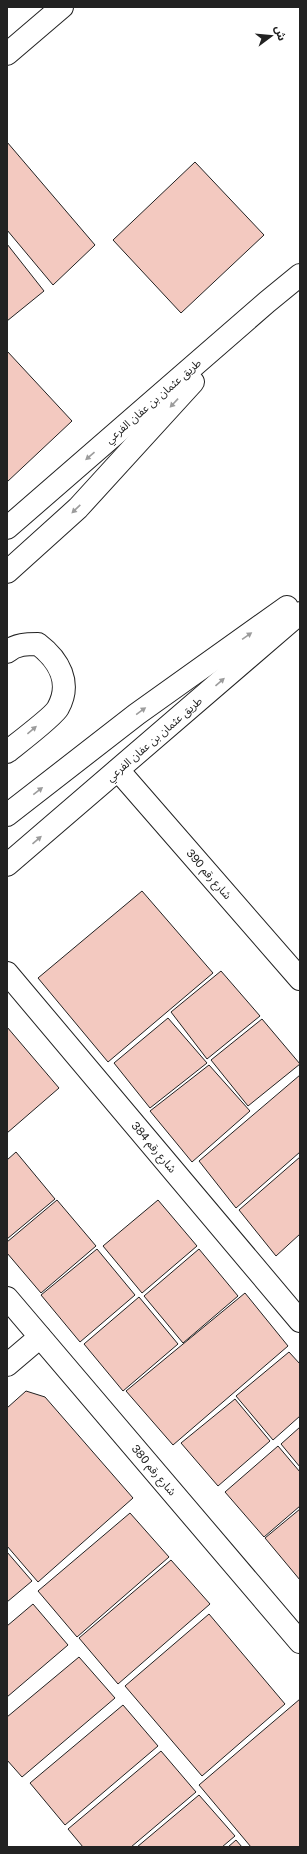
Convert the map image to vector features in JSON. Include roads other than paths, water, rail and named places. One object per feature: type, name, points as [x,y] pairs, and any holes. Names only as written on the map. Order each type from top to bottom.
[{"type":"main road","points":[[7,54],[62,7]]},
{"type":"main road","name":"طريق عثمان بن عفان الفرعي","points":[[7,528],[300,275]]},
{"type":"main road","points":[[7,572],[78,508],[267,302]]},
{"type":"main road","points":[[7,815],[137,714],[300,598]]},
{"type":"main road","name":"طريق عثمان بن عفان الفرعي","points":[[7,865],[300,613]]},
{"type":"main road","points":[[7,752],[58,709],[64,692],[64,678],[61,668],[38,644],[25,644],[9,650]]},
{"type":"main road","name":"شارع رقم 390","points":[[118,770],[300,979]]},
{"type":"main road","name":"شارع رقم 384","points":[[7,973],[300,1320]]},
{"type":"main road","name":"شارع رقم 380","points":[[7,1298],[300,1642]]},
{"type":"main road","points":[[7,1365],[40,1337]]}]
